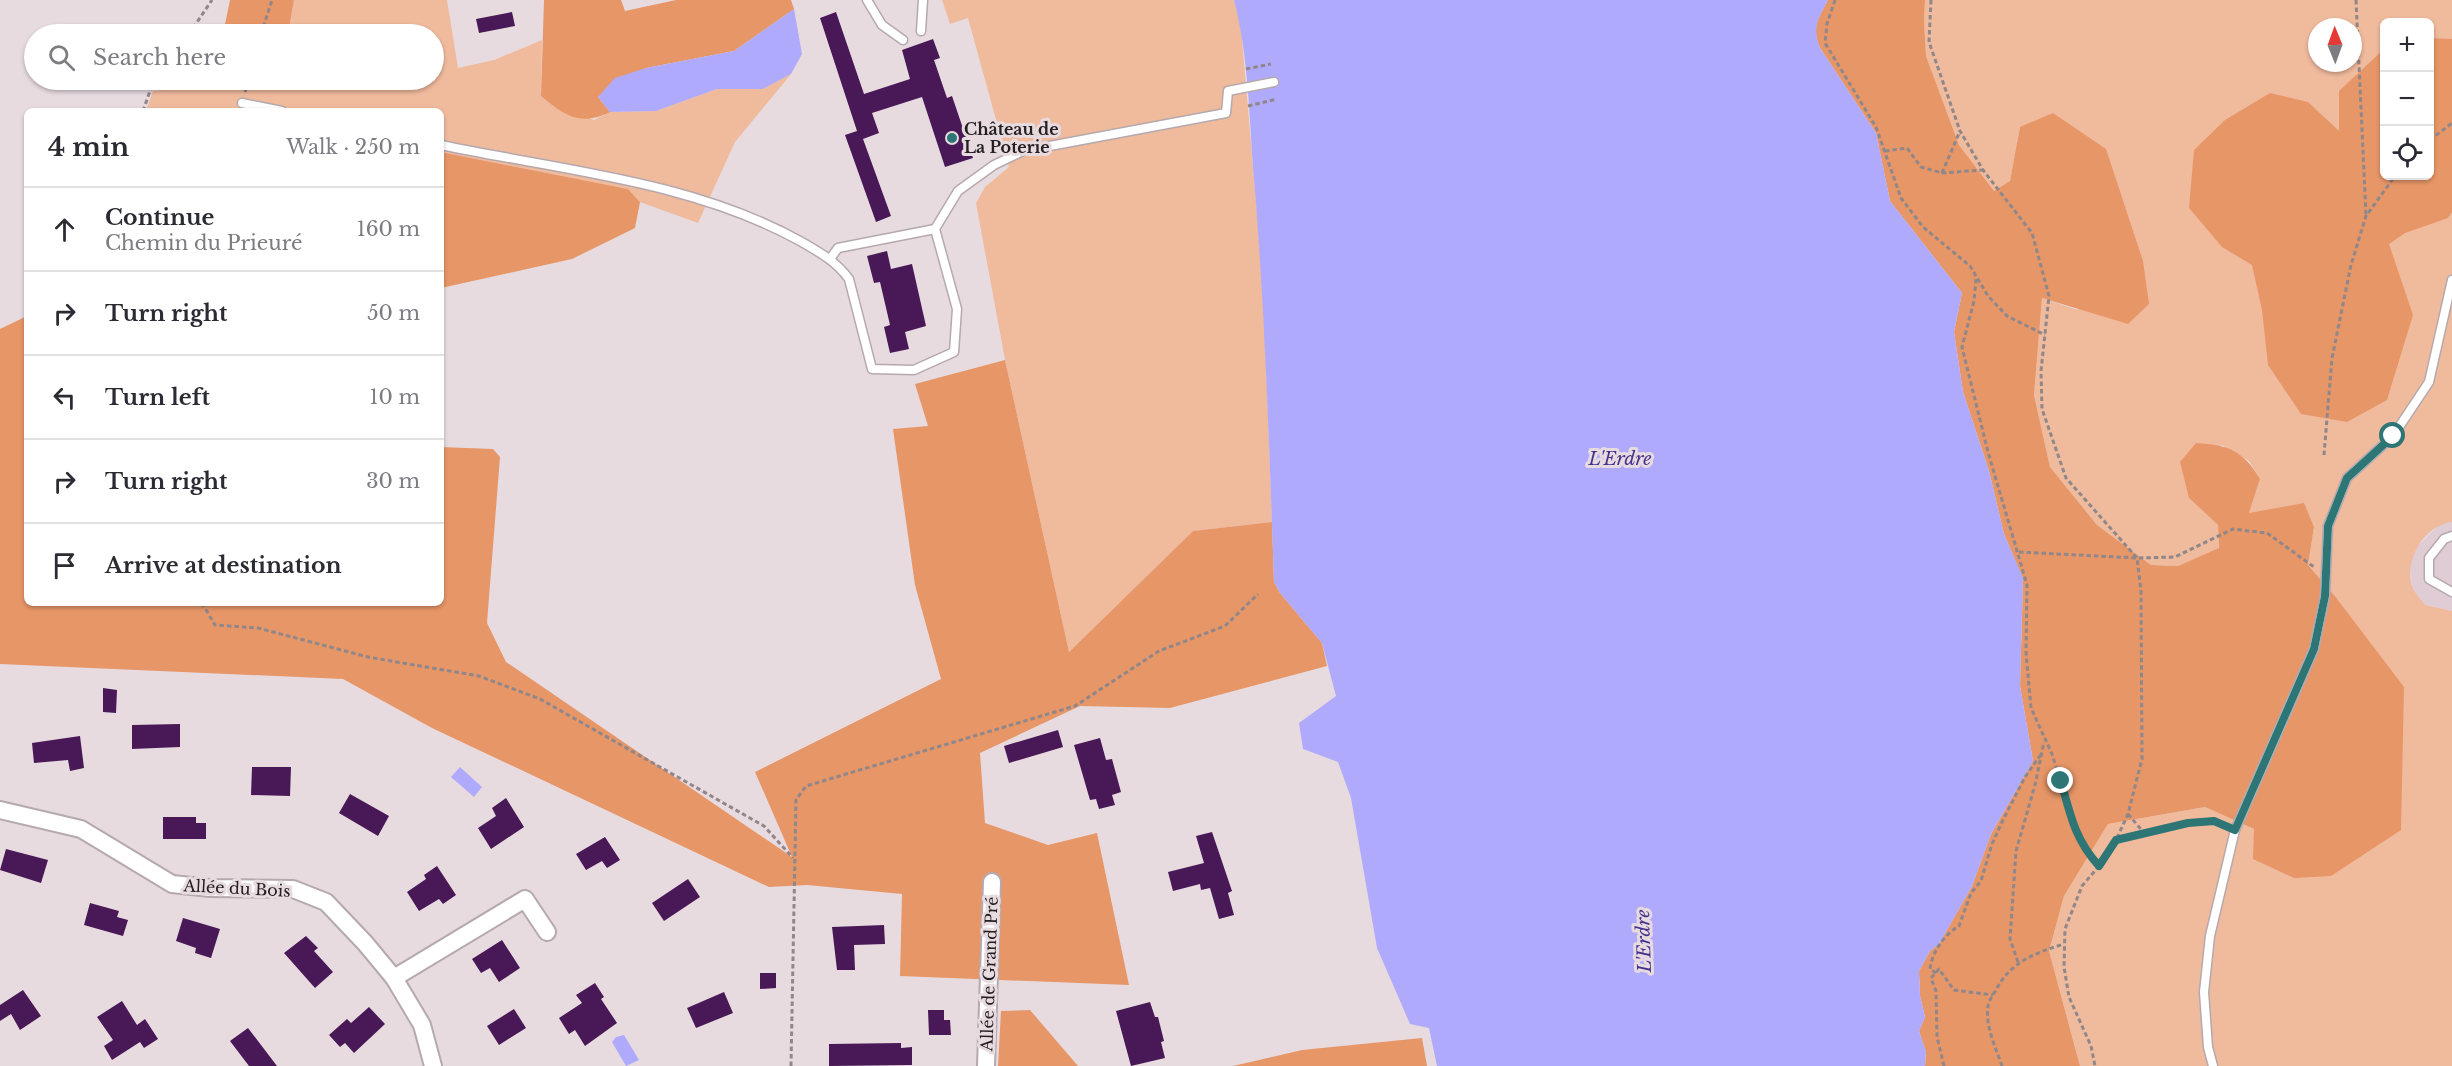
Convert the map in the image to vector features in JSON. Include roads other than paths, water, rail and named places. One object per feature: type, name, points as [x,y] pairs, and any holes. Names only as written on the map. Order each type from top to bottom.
[{"type":"street","name":"Allée du Bois","points":[[0,810],[81,829],[172,884],[210,888],[293,889],[326,902],[394,978],[422,1025],[433,1066]]},
{"type":"street","name":"Allée de Grand Pré","points":[[986,1066],[992,882]]},
{"type":"street","points":[[394,978],[525,899],[547,932]]},
{"type":"lane","points":[[867,0],[882,25],[903,40]]},
{"type":"lane","points":[[921,31],[922,0]]},
{"type":"lane","points":[[444,146],[556,165],[715,205],[780,230],[830,259],[849,279],[872,369],[914,370],[954,352],[957,309],[935,229],[957,190],[994,165],[1023,152],[1226,113],[1228,91],[1274,82]]},
{"type":"lane","points":[[242,103],[267,108]]},
{"type":"lane","points":[[830,259],[838,248],[935,229]]},
{"type":"lane","points":[[2213,1066],[2208,1047],[2204,992],[2210,936],[2235,830],[2314,649],[2325,596],[2328,526],[2347,478],[2393,436],[2429,382],[2452,280]]},
{"type":"lane","points":[[2452,536],[2444,539],[2429,558],[2429,579],[2452,592]]},
{"type":"water","name":"L'Erdre","points":[[1234,0],[1828,0],[1816,29],[1820,48],[1876,133],[1890,201],[1962,293],[1954,332],[1963,392],[1989,471],[2004,534],[2023,578],[2020,686],[2033,761],[1991,834],[1972,886],[1939,944],[1930,951],[1919,971],[1920,996],[1925,1017],[1919,1031],[1926,1052],[1925,1066],[1437,1066],[1429,1028],[1410,1024],[1377,948],[1351,798],[1338,762],[1303,749],[1299,723],[1336,696],[1322,643],[1280,593],[1274,582],[1261,271],[1245,62]]},
{"type":"water","points":[[794,9],[802,54],[791,74],[763,89],[717,89],[656,111],[610,112],[598,97],[615,78],[646,68],[734,51]]},
{"type":"water","points":[[460,767],[482,787],[474,797],[451,777]]},
{"type":"water","points":[[624,1035],[639,1060],[626,1066],[612,1042],[616,1037]]},
{"type":"place","name":"Château de La Poterie","points":[[952,138]]}]
